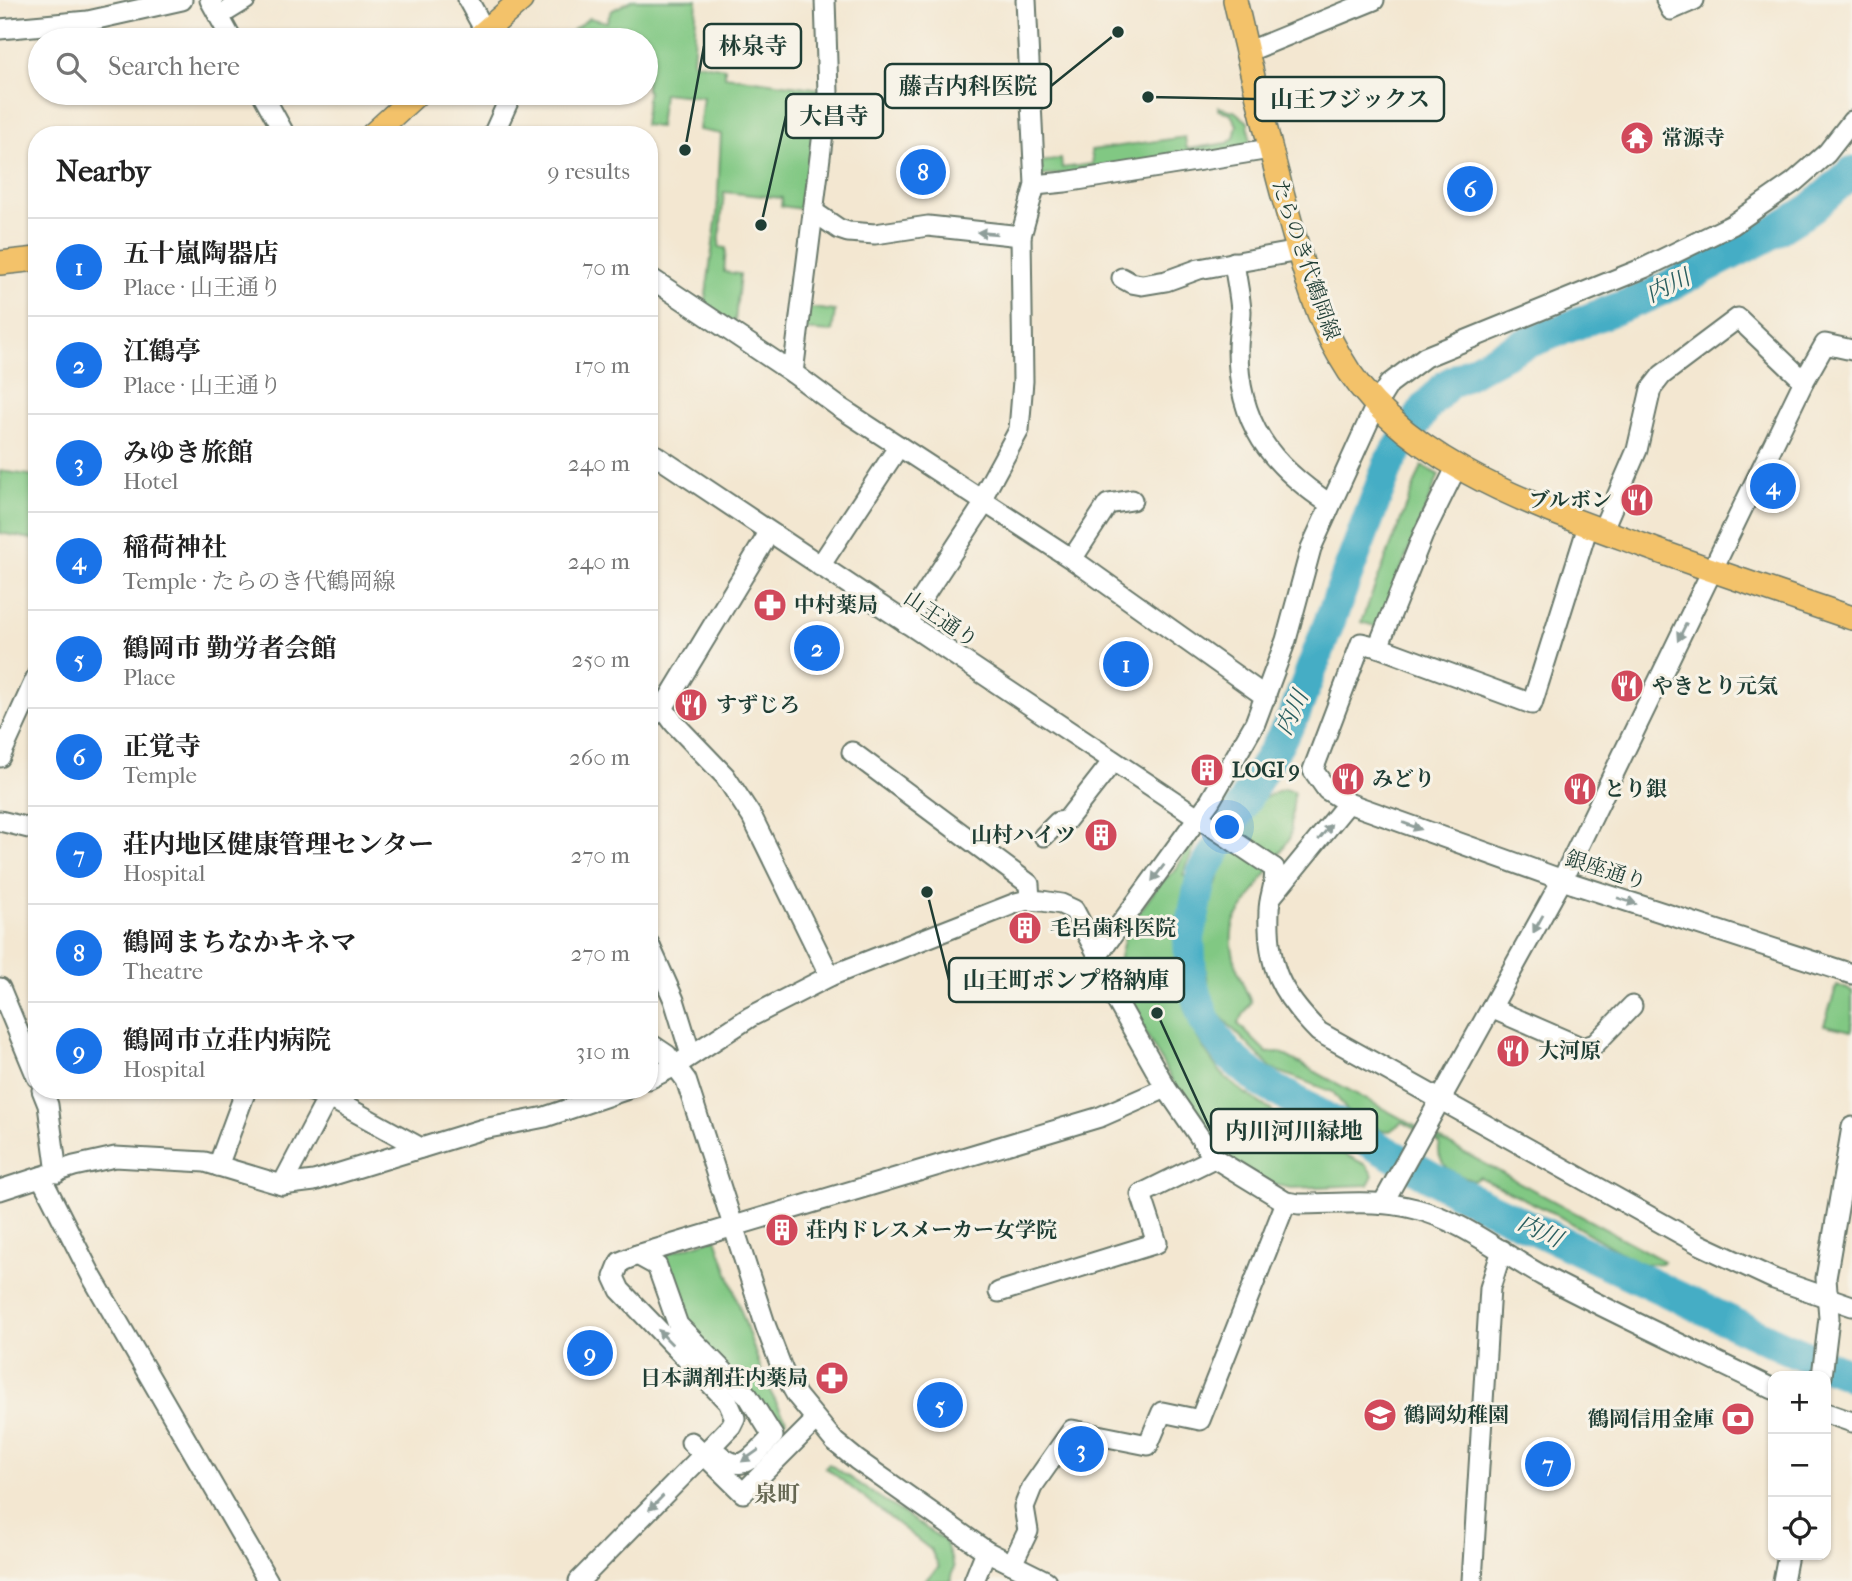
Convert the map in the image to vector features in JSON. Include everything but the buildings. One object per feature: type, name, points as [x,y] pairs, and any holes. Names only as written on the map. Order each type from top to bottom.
[{"type":"main road","points":[[493,28],[521,0]]},
{"type":"main road","name":"たらのき代鶴岡線","points":[[1235,0],[1270,149],[1299,251],[1330,339],[1354,379],[1382,411],[1420,443],[1524,500],[1711,570],[1852,618]]},
{"type":"main road","points":[[382,126],[405,105]]},
{"type":"main road","points":[[0,262],[28,260]]},
{"type":"street","points":[[0,29],[88,21],[182,0]]},
{"type":"street","points":[[226,28],[215,8],[245,0]]},
{"type":"street","points":[[468,0],[480,28]]},
{"type":"street","points":[[793,373],[828,93],[825,0]]},
{"type":"street","points":[[906,623],[984,500],[1019,430],[1023,381],[1021,236],[1035,185],[1026,0]]},
{"type":"street","points":[[1247,52],[1374,0]]},
{"type":"street","points":[[1666,0],[1671,10],[1694,0]]},
{"type":"street","points":[[269,105],[280,126]]},
{"type":"street","points":[[497,126],[507,105]]},
{"type":"street","points":[[1098,955],[1203,821],[1242,748],[1266,697],[1286,640],[1311,548],[1330,504],[1382,411],[1389,384],[1425,357],[1644,268],[1732,225],[1794,182],[1828,152],[1852,121]]},
{"type":"street","points":[[1035,185],[1270,149]]},
{"type":"street","points":[[813,219],[839,229],[875,234],[913,226],[1021,236]]},
{"type":"street","points":[[1122,278],[1131,284],[1142,285],[1234,262],[1299,251]]},
{"type":"street","points":[[1234,262],[1241,311],[1238,350],[1240,377],[1252,426],[1278,463],[1291,476],[1330,504]]},
{"type":"street","points":[[658,283],[1072,559],[1266,697]]},
{"type":"street","points":[[1449,461],[1378,647],[1532,704],[1595,528],[1637,450],[1651,389],[1662,375],[1738,318],[1804,381]]},
{"type":"street","points":[[1388,1195],[1562,880],[1804,381],[1825,344],[1852,350]]},
{"type":"street","points":[[820,566],[899,446]]},
{"type":"street","name":"山王通り","points":[[658,458],[1274,868]]},
{"type":"street","points":[[1072,559],[1108,504],[1132,500]]},
{"type":"street","points":[[658,710],[769,533]]},
{"type":"street","name":"銀座通り","points":[[1378,647],[1361,643],[1313,770],[1327,790],[1348,803],[1562,880],[1852,974]]},
{"type":"street","points":[[0,757],[28,696]]},
{"type":"street","points":[[658,714],[674,723],[724,776],[752,817],[830,976]]},
{"type":"street","points":[[852,752],[1029,884],[1030,900]]},
{"type":"street","points":[[1044,836],[1058,821],[1066,821],[1113,761]]},
{"type":"street","points":[[1272,897],[1348,803]]},
{"type":"street","points":[[0,821],[28,828]]},
{"type":"street","points":[[1301,860],[1286,867],[1274,868],[1275,885],[1269,907],[1269,924],[1274,965],[1280,982],[1296,1009],[1319,1032],[1699,1244],[1774,1279],[1852,1306]]},
{"type":"street","points":[[658,1074],[750,1017],[830,976],[1016,903],[1030,900],[1061,904],[1074,910],[1098,955],[1110,989],[1166,1088],[1214,1158],[1286,1202],[1299,1204],[1388,1195],[1449,1221],[1541,1274],[1640,1326],[1768,1387]]},
{"type":"street","points":[[658,964],[674,1000],[686,1080],[766,1327],[783,1371],[815,1421],[857,1460],[986,1551],[1046,1581]]},
{"type":"street","points":[[0,988],[28,1055]]},
{"type":"street","points":[[1491,1008],[1583,1048],[1595,1044],[1632,1006]]},
{"type":"street","points":[[658,1049],[683,1060]]},
{"type":"street","points":[[579,1581],[702,1448],[731,1426],[735,1418],[728,1402],[616,1284],[614,1277],[620,1262],[1100,1117],[1166,1088]]},
{"type":"street","points":[[46,1099],[48,1105],[49,1175],[92,1278],[268,1581]]},
{"type":"street","points":[[218,1166],[243,1099]]},
{"type":"street","points":[[282,1185],[327,1099]]},
{"type":"street","points":[[338,1099],[421,1148]]},
{"type":"street","points":[[0,1190],[74,1166],[115,1157],[205,1162],[282,1185],[314,1181],[483,1129],[545,1117],[598,1099]]},
{"type":"street","points":[[1823,1371],[1829,1318],[1826,1278],[1852,1127]]},
{"type":"street","points":[[999,1292],[1157,1243],[1141,1194],[1214,1158]]},
{"type":"street","points":[[1012,1564],[1028,1531],[1024,1507],[1032,1487],[1072,1430],[1148,1445],[1162,1412],[1200,1420],[1286,1202]]},
{"type":"street","points":[[1472,1581],[1490,1287],[1502,1251]]},
{"type":"street","points":[[637,1255],[657,1266],[678,1325],[748,1396],[780,1443]]},
{"type":"street","points":[[1831,1415],[1852,1422]]},
{"type":"street","points":[[702,1448],[731,1464],[747,1461],[815,1421]]},
{"type":"street","points":[[702,1448],[744,1493],[780,1443]]},
{"type":"street","points":[[974,1581],[986,1551]]},
{"type":"street","points":[[1783,1581],[1787,1560]]},
{"type":"green space","points":[[632,0],[697,0],[693,62],[725,68],[725,76],[822,89],[808,210],[781,206],[782,198],[724,192],[719,247],[726,248],[724,272],[740,274],[735,321],[731,326],[704,309],[717,215],[721,134],[699,130],[703,97],[663,93],[659,127],[644,125],[646,105],[658,105],[658,28],[576,28],[589,18],[607,22],[611,11]]},
{"type":"green space","points":[[1218,107],[1234,111],[1248,122],[1250,140],[1245,150],[1042,176],[1040,162],[1061,159],[1062,168],[1093,164],[1091,150],[1185,137],[1187,149],[1228,143],[1234,138],[1237,125],[1230,113],[1218,110]]},
{"type":"green space","points":[[806,307],[835,311],[832,332],[803,330]]},
{"type":"green space","points":[[1422,466],[1439,475],[1378,627],[1361,622]]},
{"type":"green space","points":[[0,471],[28,475],[28,538],[0,533]]},
{"type":"green space","points":[[1283,789],[1294,791],[1290,838],[1235,920],[1232,930],[1235,962],[1251,1002],[1238,1024],[1267,1053],[1279,1052],[1664,1261],[1662,1263],[1644,1264],[1555,1214],[1479,1177],[1474,1181],[1460,1176],[1443,1164],[1439,1151],[1440,1143],[1402,1122],[1390,1131],[1380,1130],[1350,1115],[1333,1092],[1272,1069],[1217,1013],[1210,996],[1203,950],[1211,899],[1223,864],[1261,799]]},
{"type":"green space","points":[[1191,841],[1195,845],[1183,875],[1187,877],[1178,920],[1176,960],[1182,999],[1199,1040],[1222,1074],[1241,1091],[1272,1111],[1274,1118],[1366,1165],[1373,1175],[1368,1185],[1291,1188],[1261,1182],[1230,1160],[1202,1133],[1115,979],[1126,931],[1161,882],[1176,870]]},
{"type":"green space","points":[[1837,985],[1852,991],[1852,1031],[1824,1025]]},
{"type":"green space","points":[[716,1238],[766,1384],[786,1420],[778,1433],[685,1323],[659,1256]]},
{"type":"green space","points":[[829,1464],[945,1541],[954,1567],[951,1581],[924,1581],[939,1567],[931,1550],[825,1467]]},
{"type":"waterway","name":"内川","points":[[1852,172],[1812,208],[1764,238],[1649,296],[1519,346],[1448,384],[1427,406],[1390,461],[1294,716],[1202,874],[1189,938],[1191,980],[1205,1021],[1228,1054],[1260,1081],[1467,1197],[1782,1346],[1852,1376]]},
{"type":"place","name":"藤吉内科医院","points":[[1118,32]]},
{"type":"place","name":"山王フジックス","points":[[1148,97]]},
{"type":"place","name":"常源寺","points":[[1637,138]]},
{"type":"place","name":"林泉寺","points":[[685,150]]},
{"type":"place","name":"鶴岡まちなかキネマ","points":[[923,172]]},
{"type":"place","name":"正覚寺","points":[[1470,189]]},
{"type":"place","name":"大昌寺","points":[[761,225]]},
{"type":"place","name":"稲荷神社","points":[[1773,486]]},
{"type":"place","name":"ブルボン","points":[[1637,500]]},
{"type":"place","name":"中村薬局","points":[[770,605]]},
{"type":"place","name":"江鶴亭","points":[[817,648]]},
{"type":"place","name":"五十嵐陶器店","points":[[1126,664]]},
{"type":"place","name":"やきとり元気","points":[[1627,686]]},
{"type":"place","name":"すずじろ","points":[[691,705]]},
{"type":"place","name":"LOGI 9","points":[[1207,770]]},
{"type":"place","name":"みどり","points":[[1348,779]]},
{"type":"place","name":"とり銀","points":[[1580,789]]},
{"type":"place","name":"山村ハイツ","points":[[1101,835]]},
{"type":"place","name":"山王町ポンプ格納庫","points":[[927,892]]},
{"type":"place","name":"毛呂歯科医院","points":[[1025,928]]},
{"type":"place","name":"内川河川緑地","points":[[1157,1013]]},
{"type":"place","name":"大河原","points":[[1513,1051]]},
{"type":"place","name":"荘内ドレスメーカー女学院","points":[[782,1230]]},
{"type":"place","name":"鶴岡市立荘内病院","points":[[590,1353]]},
{"type":"place","name":"日本調剤荘内薬局","points":[[832,1378]]},
{"type":"place","name":"鶴岡市 勤労者会館","points":[[940,1405]]},
{"type":"place","name":"鶴岡幼稚園","points":[[1380,1415]]},
{"type":"place","name":"鶴岡信用金庫","points":[[1738,1419]]},
{"type":"place","name":"みゆき旅館","points":[[1081,1449]]},
{"type":"place","name":"荘内地区健康管理センター","points":[[1548,1464]]},
{"type":"district","name":"泉町","points":[[777,1494]]}]
